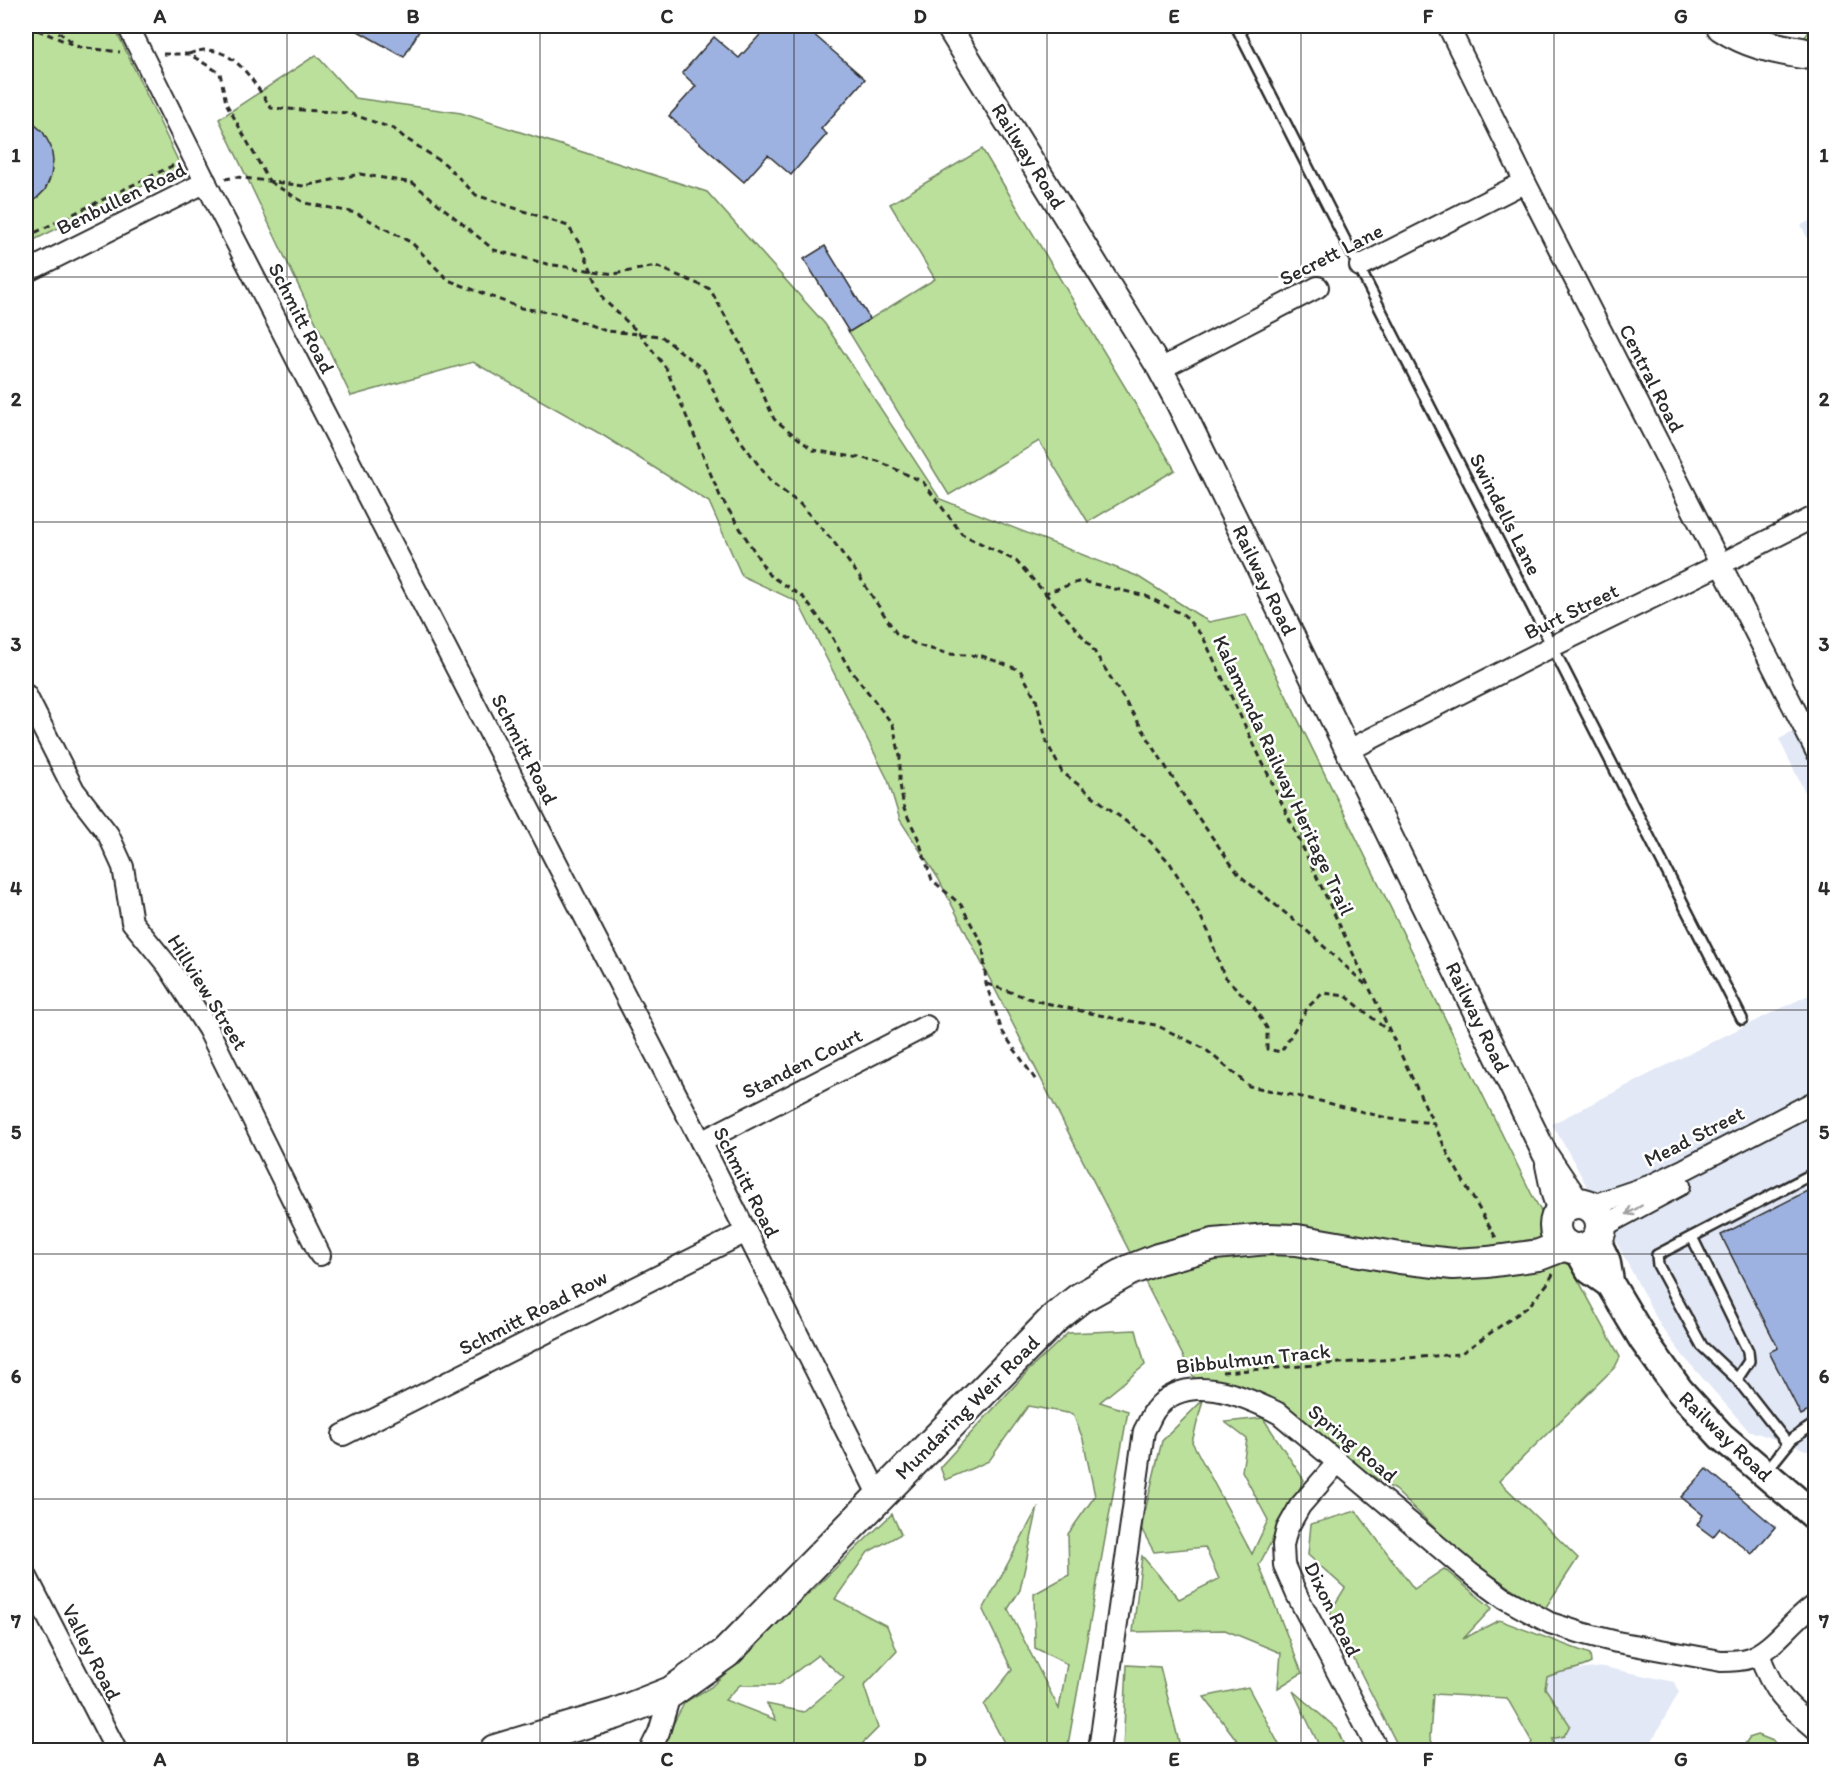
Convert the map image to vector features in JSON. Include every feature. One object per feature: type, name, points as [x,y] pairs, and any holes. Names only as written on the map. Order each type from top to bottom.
[{"type":"main road","points":[[1722,26],[1734,34],[1767,47],[1809,55]]},
{"type":"main road","points":[[1755,26],[1774,33],[1809,55]]},
{"type":"main road","name":"Mundaring Weir Road","points":[[495,1750],[615,1714],[671,1692],[726,1653],[1055,1318],[1080,1298],[1106,1282],[1158,1259],[1214,1244],[1267,1239],[1297,1240],[1427,1262],[1470,1263],[1539,1255],[1576,1230]]},
{"type":"main road","name":"Railway Road","points":[[1576,1230],[1605,1262],[1610,1284],[1644,1341],[1679,1390],[1713,1429],[1815,1517]]},
{"type":"street","name":"Schmitt Road","points":[[128,26],[206,182],[701,1142],[879,1496]]},
{"type":"street","name":"Railway Road","points":[[948,26],[1160,369],[1349,750],[1545,1154],[1554,1194],[1576,1230]]},
{"type":"street","name":"Central Road","points":[[1448,26],[1815,751]]},
{"type":"street","name":"Benbullen Road","points":[[26,272],[206,182]]},
{"type":"street","name":"Secrett Lane","points":[[1360,266],[1525,182]]},
{"type":"street","name":"Secrett Lane","points":[[1160,369],[1318,287]]},
{"type":"street","name":"Burt Street","points":[[1349,750],[1815,516]]},
{"type":"street","name":"Hillview Street","points":[[26,695],[74,790],[108,834],[123,867],[132,922],[168,966],[208,1029],[320,1255]]},
{"type":"street","name":"Standen Court","points":[[701,1142],[926,1026]]},
{"type":"street","name":"Mead Street","points":[[1576,1230],[1649,1186],[1815,1101]]},
{"type":"street","name":"Mead Street","points":[[1576,1230],[1815,1114]]},
{"type":"street","name":"Schmitt Road Row","points":[[343,1435],[746,1232]]},
{"type":"street","name":"Spring Road","points":[[1099,1750],[1144,1431],[1155,1410],[1164,1401],[1179,1393],[1196,1389],[1223,1391],[1253,1400],[1280,1413],[1470,1573],[1504,1598],[1550,1623],[1617,1642],[1721,1661],[1748,1659],[1759,1654],[1815,1603]]},
{"type":"street","name":"Dixon Road","points":[[1338,1462],[1300,1506],[1287,1529],[1283,1545],[1284,1565],[1297,1595],[1378,1750]]},
{"type":"street","name":"Valley Road","points":[[26,1575],[116,1750]]},
{"type":"street","points":[[1759,1654],[1767,1678],[1775,1691],[1815,1729]]},
{"type":"street","points":[[650,1750],[659,1732],[671,1692]]},
{"type":"lane","name":"Swindells Lane","points":[[1236,26],[1743,1019]]},
{"type":"lane","points":[[1788,1444],[1737,1379],[1697,1340],[1656,1260],[1657,1256],[1815,1173]]},
{"type":"lane","points":[[1692,1237],[1748,1351],[1749,1361],[1737,1379]]},
{"type":"lane","points":[[1764,1474],[1788,1444],[1815,1423]]},
{"type":"path","points":[[28,26],[79,47],[143,55],[189,54],[203,49],[227,54],[262,91],[271,108],[349,113],[394,129],[445,164],[477,195],[568,226],[581,246],[604,300],[640,334],[666,368],[720,496],[769,576],[802,597],[829,631],[847,665],[893,725],[900,756],[900,784],[904,809],[918,838],[932,880],[961,905],[983,946],[986,984],[1002,1031],[1037,1082]]},
{"type":"path","points":[[50,26],[79,47]]},
{"type":"path","points":[[189,54],[220,73],[226,103],[268,182]]},
{"type":"path","points":[[26,237],[175,164],[206,182]]},
{"type":"path","name":"Kalamunda Railway Heritage Trail","points":[[206,182],[237,177],[303,186],[360,174],[413,183],[494,250],[547,264],[614,274],[656,266],[710,289],[740,342],[774,419],[813,450],[878,461],[923,482],[962,534],[1016,561],[1090,646],[1190,806],[1239,875],[1306,930],[1368,987]]},
{"type":"path","name":"Kalamunda Railway Heritage Trail","points":[[268,182],[305,203],[356,213],[412,243],[448,280],[521,308],[561,314],[606,332],[662,336],[704,370],[730,426],[771,482],[800,504],[833,541],[896,633],[917,645],[949,654],[982,656],[1020,669],[1036,699],[1047,743],[1062,772],[1146,837],[1170,863],[1208,931],[1224,976],[1252,1004],[1267,1028],[1267,1049],[1281,1052],[1308,1007],[1323,993],[1346,996],[1390,1033]]},
{"type":"path","name":"Kalamunda Railway Heritage Trail","points":[[1045,594],[1081,582],[1146,596],[1184,615],[1203,637],[1450,1158],[1506,1258]]},
{"type":"path","points":[[986,984],[1037,1001],[1117,1019],[1156,1025],[1205,1049],[1249,1086],[1391,1119],[1434,1124]]},
{"type":"path","name":"Bibbulmun Track","points":[[1220,1372],[1460,1354],[1529,1306],[1548,1283],[1576,1230]]},
{"type":"shaded area","points":[[1815,218],[1815,253],[1801,225]]},
{"type":"shaded area","points":[[1815,721],[1815,813],[1779,739]]},
{"type":"shaded area","points":[[1815,992],[1815,1455],[1748,1430],[1684,1357],[1660,1325],[1552,1124]]},
{"type":"shaded area","points":[[1604,1667],[1674,1682],[1679,1692],[1647,1750],[1555,1750],[1553,1740],[1565,1737],[1570,1724],[1545,1687],[1548,1677],[1559,1672]]},
{"type":"green space","points":[[26,26],[114,26],[181,167],[26,244]]},
{"type":"green space","points":[[1807,26],[1815,26],[1815,48],[1804,43],[1804,38],[1808,33]]},
{"type":"green space","points":[[316,55],[355,98],[461,113],[707,192],[825,324],[940,499],[1137,576],[1209,622],[1246,614],[1531,1193],[1620,1357],[1615,1367],[1499,1481],[1578,1558],[1544,1610],[1466,1558],[1395,1490],[1341,1456],[1266,1396],[1201,1391],[938,878],[900,820],[888,780],[798,602],[742,576],[709,502],[604,436],[473,362],[351,396],[219,119]]},
{"type":"green space","points":[[982,149],[1175,470],[1088,522],[1039,441],[949,495],[849,332],[935,279],[890,204]]},
{"type":"green space","points":[[1136,1330],[1145,1365],[1100,1402],[1128,1411],[1067,1750],[1008,1750],[984,1705],[1012,1670],[983,1610],[1038,1507],[1020,1590],[1008,1609],[1059,1709],[1067,1664],[1035,1648],[1034,1594],[1069,1575],[1068,1534],[1095,1496],[1083,1439],[1073,1414],[1028,1406],[989,1461],[945,1480],[940,1467],[1028,1371],[1068,1333]]},
{"type":"green space","points":[[1203,1400],[1192,1442],[1252,1554],[1268,1520],[1242,1471],[1247,1439],[1225,1422],[1263,1418],[1304,1480],[1259,1565],[1302,1673],[1278,1688],[1281,1653],[1225,1630],[1133,1632],[1142,1556],[1179,1599],[1219,1579],[1205,1547],[1154,1552],[1141,1528],[1162,1441]]},
{"type":"green space","points":[[1356,1511],[1414,1589],[1444,1569],[1492,1608],[1463,1639],[1499,1620],[1590,1654],[1591,1663],[1547,1677],[1545,1688],[1570,1725],[1564,1736],[1552,1739],[1554,1750],[1528,1750],[1532,1742],[1507,1698],[1433,1694],[1430,1737],[1435,1750],[1400,1750],[1330,1612],[1345,1588],[1308,1555],[1311,1524]]},
{"type":"green space","points":[[892,1514],[901,1534],[868,1552],[835,1599],[887,1626],[897,1651],[864,1686],[878,1728],[856,1750],[659,1750],[685,1702],[711,1687]],"holes":[[[818,1655],[844,1678],[804,1712],[767,1704],[776,1720],[725,1700],[740,1685],[778,1685]]]},
{"type":"green space","points":[[1127,1665],[1160,1667],[1181,1750],[1123,1750]]},
{"type":"green space","points":[[1248,1687],[1282,1750],[1238,1750],[1239,1743],[1204,1697]]},
{"type":"green space","points":[[1293,1691],[1337,1729],[1346,1750],[1319,1750]]},
{"type":"green space","points":[[1758,1735],[1773,1741],[1782,1750],[1741,1750],[1749,1738]]},
{"type":"building","points":[[349,26],[422,26],[404,57]]},
{"type":"building","points":[[768,26],[804,26],[865,79],[821,129],[827,134],[791,175],[768,155],[744,182],[669,116],[696,86],[682,73],[714,37],[739,58]]},
{"type":"building","points":[[26,117],[43,132],[51,147],[53,161],[51,176],[45,190],[26,209]]},
{"type":"building","points":[[825,246],[870,319],[849,332],[804,259]]},
{"type":"building","points":[[1815,1187],[1815,1408],[1801,1415],[1769,1352],[1778,1348],[1721,1235]]},
{"type":"building","points":[[1707,1469],[1775,1527],[1752,1554],[1720,1528],[1713,1537],[1697,1525],[1703,1515],[1681,1497]]}]
